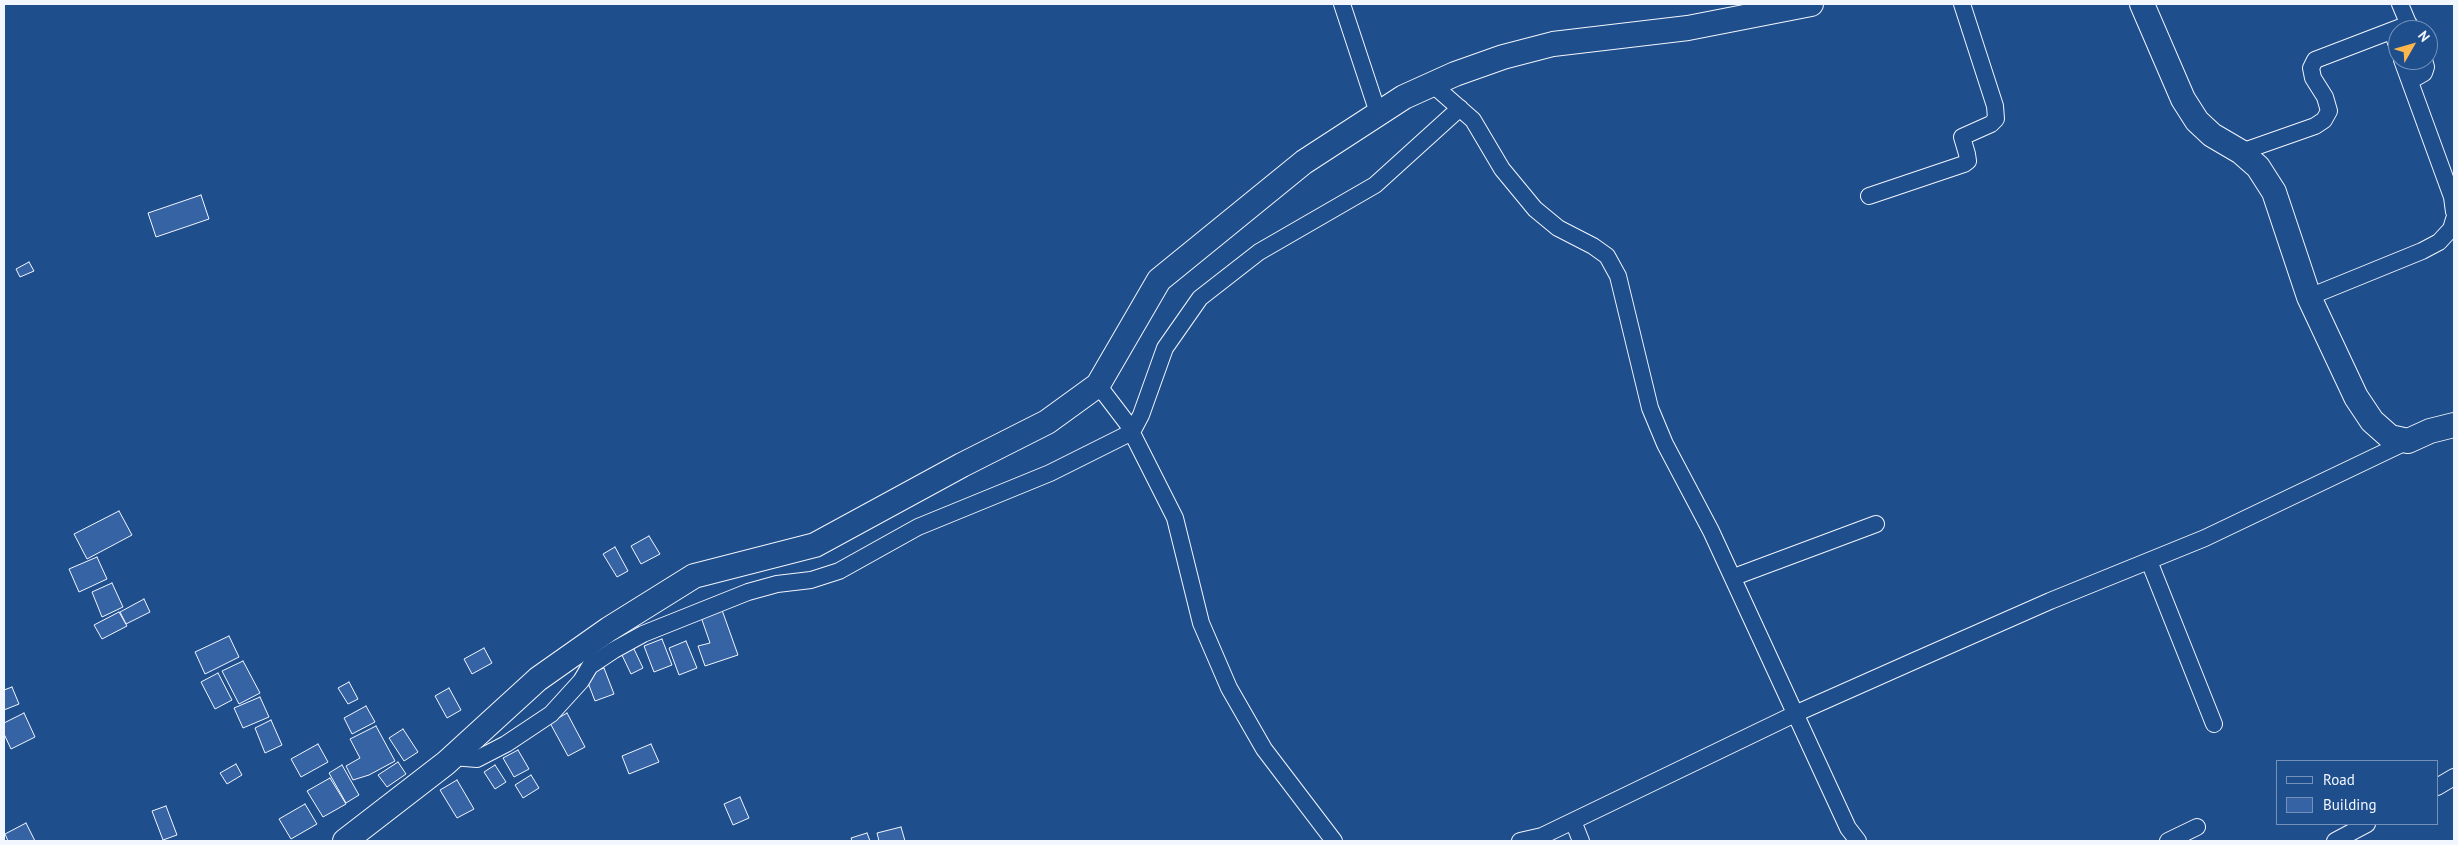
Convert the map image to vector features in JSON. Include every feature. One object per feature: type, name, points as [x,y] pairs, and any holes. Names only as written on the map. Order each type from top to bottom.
[{"type":"street","points":[[1342,4],[1378,113]]},
{"type":"street","points":[[345,841],[452,757],[538,678],[609,629],[694,576],[814,544],[1047,422],[1098,385],[1159,280],[1304,162],[1404,97],[1455,74],[1503,57],[1553,44],[1688,28],[1811,4]]},
{"type":"street","points":[[1869,196],[1964,164],[1968,161],[1962,137],[1991,124],[1996,119],[1995,106],[1962,4]]},
{"type":"street","points":[[2142,4],[2184,99],[2197,121],[2212,135],[2241,152],[2258,167],[2274,192],[2309,297],[2356,397],[2372,421],[2390,437],[2408,440]]},
{"type":"street","points":[[2400,4],[2407,20]]},
{"type":"street","points":[[2241,152],[2315,126],[2324,120],[2329,111],[2325,97],[2313,78],[2311,68],[2315,60],[2388,32]]},
{"type":"street","points":[[2406,70],[2452,197],[2454,212]]},
{"type":"street","points":[[2410,81],[2424,74],[2425,70]]},
{"type":"street","points":[[1432,84],[1460,108],[1483,135],[1502,169],[1535,209],[1558,228],[1594,246],[1606,256],[1618,276],[1650,408],[1665,444],[1734,577],[1848,828],[1858,841]]},
{"type":"street","points":[[452,757],[477,759],[506,744],[551,714],[581,681],[590,666],[643,634],[748,592],[777,584],[811,580],[839,571],[918,527],[1050,473],[1132,432],[1142,415],[1165,348],[1200,298],[1259,252],[1375,185],[1460,108]]},
{"type":"street","points":[[2309,297],[2447,241],[2454,219]]},
{"type":"street","points":[[1098,385],[1132,432],[1175,518],[1201,623],[1229,688],[1264,749],[1334,841]]},
{"type":"street","points":[[1520,841],[1542,836],[1797,713],[2014,616],[2149,561],[2297,495],[2408,440],[2430,431],[2454,425]]},
{"type":"street","points":[[1734,577],[1876,524]]},
{"type":"street","points":[[2149,561],[2214,724]]},
{"type":"street","points":[[2438,785],[2454,777]]},
{"type":"street","points":[[1573,821],[1581,841]]},
{"type":"street","points":[[2335,841],[2365,825]]},
{"type":"street","points":[[2168,841],[2197,827]]},
{"type":"building","points":[[201,195],[209,219],[156,237],[148,213]]},
{"type":"building","points":[[29,262],[34,271],[20,277],[16,269]]},
{"type":"building","points":[[119,511],[132,535],[87,559],[74,534]]},
{"type":"building","points":[[649,536],[660,554],[641,564],[631,546]]},
{"type":"building","points":[[615,547],[628,571],[617,577],[603,554]]},
{"type":"building","points":[[97,557],[107,579],[79,592],[69,569]]},
{"type":"building","points":[[112,583],[123,607],[102,617],[92,592]]},
{"type":"building","points":[[144,599],[150,612],[126,624],[120,612]]},
{"type":"building","points":[[722,610],[738,655],[705,666],[698,646],[710,643],[701,617]]},
{"type":"building","points":[[119,612],[127,626],[102,639],[94,625]]},
{"type":"building","points":[[229,636],[239,657],[205,674],[195,652]]},
{"type":"building","points":[[662,639],[672,665],[654,672],[644,646]]},
{"type":"building","points":[[686,641],[697,668],[679,675],[669,648]]},
{"type":"building","points":[[633,647],[643,668],[631,674],[621,653]]},
{"type":"building","points":[[484,648],[492,663],[472,674],[464,659]]},
{"type":"building","points":[[243,661],[260,693],[239,704],[222,671]]},
{"type":"building","points":[[604,668],[614,694],[595,701],[585,675]]},
{"type":"building","points":[[218,673],[232,700],[215,709],[201,682]]},
{"type":"building","points":[[349,682],[358,699],[348,704],[338,688]]},
{"type":"building","points":[[12,687],[19,704],[4,710],[4,690]]},
{"type":"building","points":[[449,688],[461,710],[447,718],[435,696]]},
{"type":"building","points":[[260,697],[269,717],[243,728],[234,708]]},
{"type":"building","points":[[366,706],[375,722],[352,734],[344,718]]},
{"type":"building","points":[[24,713],[35,737],[11,749],[4,734],[4,723]]},
{"type":"building","points":[[567,713],[585,747],[568,756],[550,723]]},
{"type":"building","points":[[271,720],[282,745],[265,753],[255,728]]},
{"type":"building","points":[[376,726],[395,761],[369,775],[353,780],[346,766],[360,758],[350,739]]},
{"type":"building","points":[[403,729],[418,752],[404,761],[389,738]]},
{"type":"building","points":[[318,744],[328,762],[301,777],[291,759]]},
{"type":"building","points":[[651,744],[659,762],[629,774],[622,756]]},
{"type":"building","points":[[518,750],[529,769],[514,777],[503,758]]},
{"type":"building","points":[[398,762],[406,774],[387,787],[378,775]]},
{"type":"building","points":[[236,764],[242,775],[227,784],[220,773]]},
{"type":"building","points":[[342,765],[359,795],[346,803],[329,773]]},
{"type":"building","points":[[495,765],[506,782],[495,789],[484,772]]},
{"type":"building","points":[[531,775],[539,788],[523,798],[515,785]]},
{"type":"building","points":[[330,778],[346,804],[323,817],[307,791]]},
{"type":"building","points":[[457,780],[474,809],[457,818],[440,790]]},
{"type":"building","points":[[740,797],[749,818],[733,825],[724,804]]},
{"type":"building","points":[[305,804],[317,824],[291,839],[279,819]]},
{"type":"building","points":[[166,806],[177,835],[163,840],[152,811]]},
{"type":"building","points":[[26,823],[35,841],[8,841],[5,834]]},
{"type":"building","points":[[901,827],[905,841],[879,841],[877,833]]},
{"type":"building","points":[[867,833],[870,841],[852,841],[851,838]]}]
